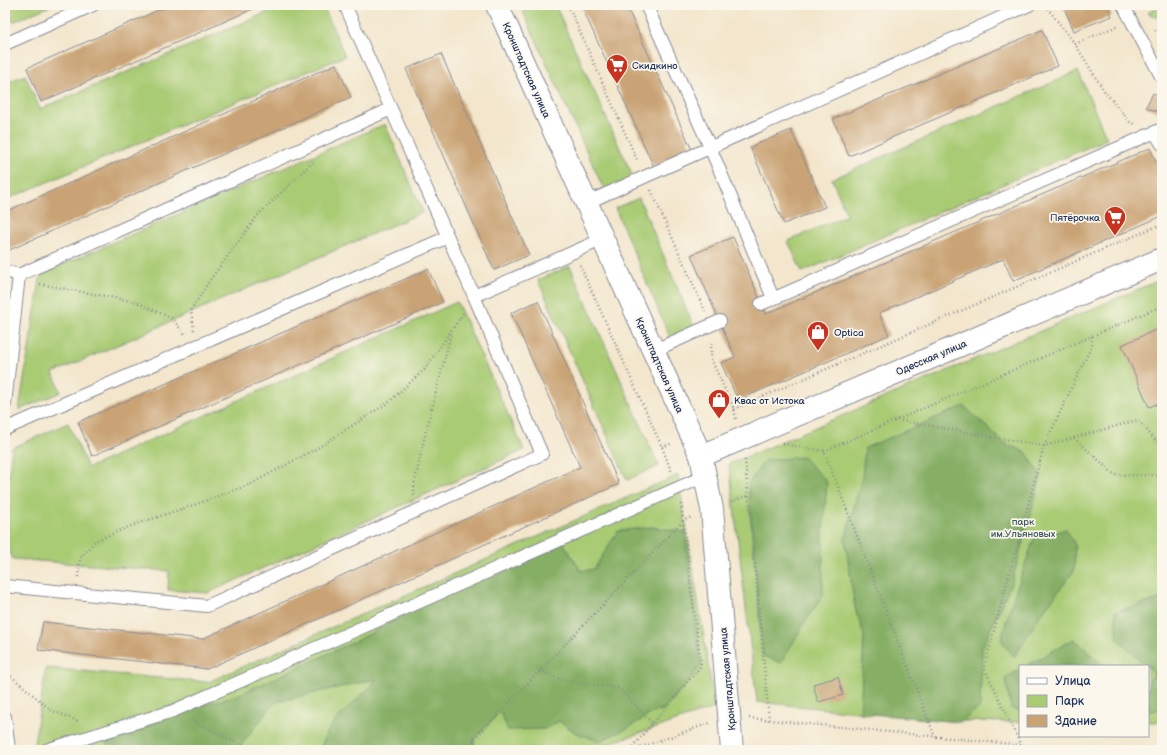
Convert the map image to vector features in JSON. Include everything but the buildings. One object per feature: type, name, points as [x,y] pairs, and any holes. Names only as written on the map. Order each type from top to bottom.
[{"type":"street","name":"Кронштадтская улица","points":[[497,5],[654,351],[703,466],[712,509],[732,750]]},
{"type":"street","name":"Одесская улица","points":[[703,466],[743,438],[1162,259]]},
{"type":"lane","points":[[5,44],[93,5]]},
{"type":"lane","points":[[5,586],[207,606],[542,454],[474,296],[345,5]]},
{"type":"lane","points":[[646,5],[710,147],[773,298]]},
{"type":"lane","points":[[586,203],[1030,5]]},
{"type":"lane","points":[[1123,5],[1162,78]]},
{"type":"lane","points":[[1130,20],[1135,5]]},
{"type":"lane","points":[[5,271],[19,275],[391,109]]},
{"type":"lane","points":[[761,304],[1158,131],[1162,144]]},
{"type":"lane","points":[[5,429],[448,237]]},
{"type":"lane","points":[[474,296],[603,239]]},
{"type":"lane","points":[[5,404],[19,275]]},
{"type":"lane","points":[[654,351],[715,323]]},
{"type":"lane","points":[[46,750],[173,711],[703,466]]},
{"type":"lane","points":[[5,718],[9,750]]},
{"type":"path","points":[[568,5],[645,177],[715,323],[711,359],[734,409],[743,438],[769,720]]},
{"type":"path","points":[[1045,5],[1075,44],[1105,92],[1130,122],[1158,131]]},
{"type":"path","points":[[196,347],[191,310],[210,280],[258,216],[318,158]]},
{"type":"path","points":[[734,409],[1162,224]]},
{"type":"path","points":[[19,275],[35,283],[136,302],[171,318],[196,347]]},
{"type":"path","points":[[77,594],[80,558],[95,541],[133,525],[251,484],[320,447],[389,402],[425,369],[474,296]]},
{"type":"path","points":[[780,444],[824,451],[1162,306]]},
{"type":"path","points":[[414,512],[414,484],[451,332]]},
{"type":"path","points":[[1020,750],[1021,745],[984,667],[1044,446],[1092,345],[1092,336]]},
{"type":"path","points":[[897,420],[1044,446],[1138,420],[1162,448]]},
{"type":"path","points":[[1074,438],[1115,475],[1162,475]]},
{"type":"path","points":[[824,451],[935,737]]},
{"type":"path","points":[[464,750],[684,520],[749,495]]},
{"type":"path","points":[[540,670],[564,681],[618,688],[652,724]]},
{"type":"path","points":[[5,671],[51,710],[88,725],[119,750]]},
{"type":"path","points":[[173,711],[251,750]]},
{"type":"path","points":[[633,750],[730,716],[1021,745],[1108,750]]},
{"type":"green space","points":[[6,5],[52,5],[13,22]]},
{"type":"green space","points":[[285,5],[323,5],[345,56],[5,200],[5,83],[25,75],[40,109]]},
{"type":"green space","points":[[520,5],[555,5],[634,179],[605,192]]},
{"type":"green space","points":[[1162,6],[1162,19],[1147,13]]},
{"type":"green space","points":[[1078,71],[1107,139],[802,272],[788,241],[847,215],[832,179]]},
{"type":"green space","points":[[385,124],[423,212],[53,373],[61,392],[19,410],[41,274]]},
{"type":"green space","points":[[639,198],[694,327],[670,338],[615,208]]},
{"type":"green space","points":[[570,266],[659,466],[627,480],[538,280]]},
{"type":"green space","name":"парк им.Ульяновых","points":[[1162,279],[1162,722],[1149,722],[1149,665],[1019,665],[1019,722],[947,721],[757,702],[729,464]]},
{"type":"green space","points":[[457,302],[524,450],[208,593],[168,590],[169,571],[13,559],[5,543],[5,504],[12,448],[68,423],[88,468]]},
{"type":"green space","points":[[964,406],[1004,443],[1026,452],[1041,476],[1012,581],[982,648],[980,707],[961,722],[860,713],[864,635],[855,608],[845,540],[862,477],[865,448]]},
{"type":"green space","points":[[803,457],[827,482],[823,531],[823,596],[805,622],[781,663],[763,656],[748,484],[765,460]]},
{"type":"green space","points":[[678,475],[715,708],[589,750],[33,750],[46,668],[208,682]]},
{"type":"green space","points":[[651,527],[685,532],[701,666],[665,709],[654,712],[628,728],[599,741],[576,733],[559,721],[545,729],[508,730],[500,712],[474,739],[474,750],[321,750],[329,729],[376,679],[275,702],[241,745],[242,750],[113,750],[105,743],[190,709],[238,695],[362,638],[457,586],[561,539],[581,571],[594,569],[618,531]]},
{"type":"green space","points":[[1066,529],[1075,545],[1074,571],[1039,617],[1014,657],[1001,640],[1012,602],[1034,539]]},
{"type":"green space","points":[[1162,598],[1162,710],[1149,711],[1149,682],[1154,674],[1149,665],[1145,665],[1118,639],[1115,612]]},
{"type":"green space","points":[[1074,639],[1103,665],[1028,665]]},
{"type":"green space","points":[[1019,671],[1019,711],[1011,708],[1005,678]]},
{"type":"place","name":"Скидкино","points":[[617,84]]},
{"type":"place","name":"Пятёрочка","points":[[1115,236]]},
{"type":"place","name":"Optica","points":[[818,352]]},
{"type":"place","name":"Квас от Истока","points":[[719,420]]}]
